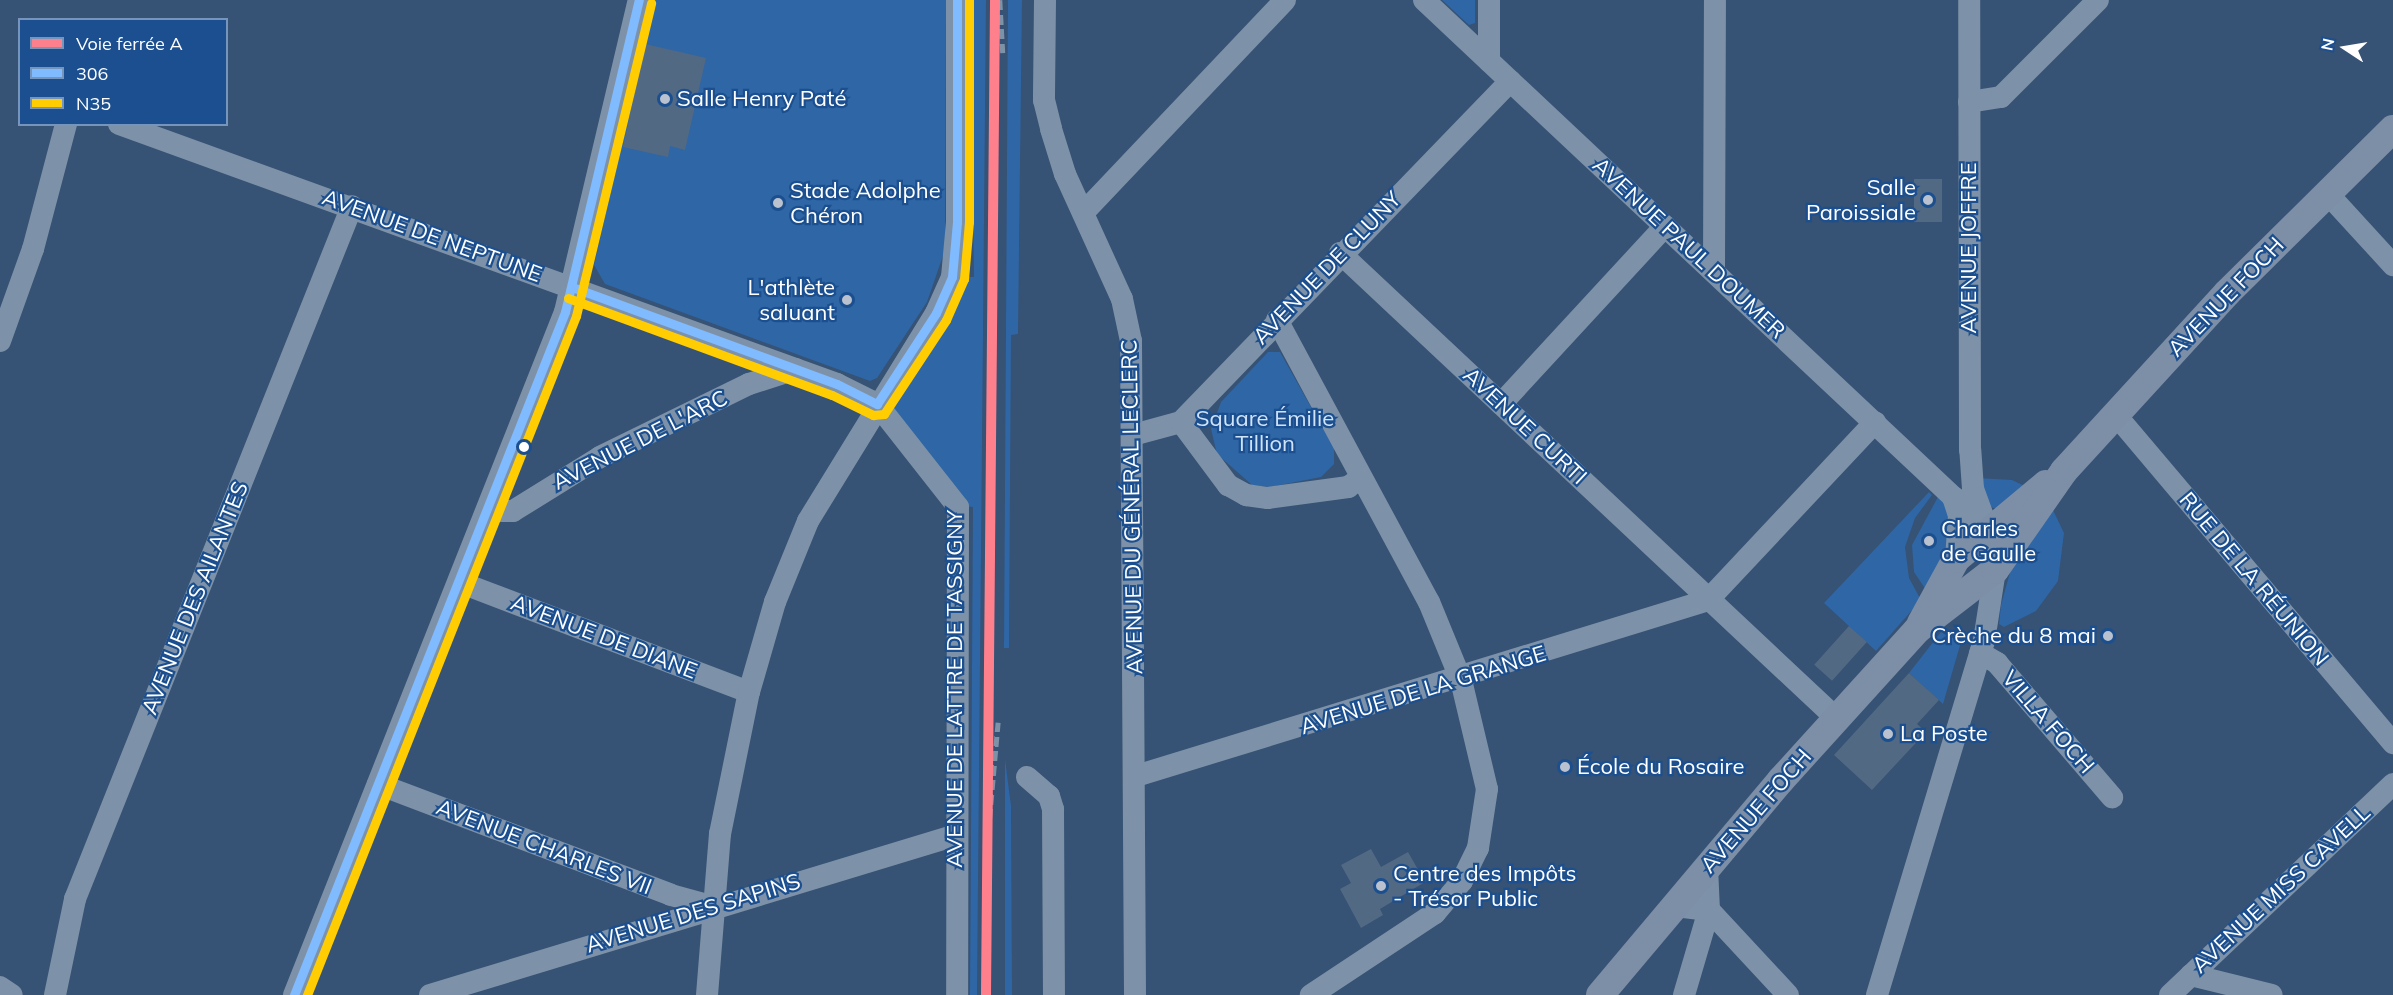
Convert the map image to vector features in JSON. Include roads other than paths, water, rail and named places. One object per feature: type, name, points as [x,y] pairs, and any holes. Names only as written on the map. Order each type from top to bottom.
[{"type":"main road","name":"AVENUE FOCH","points":[[1954,579],[1995,570],[2064,471],[2115,414],[2328,193],[2393,129]]},
{"type":"main road","name":"AVENUE FOCH","points":[[1600,995],[1707,867],[1917,630],[1987,532],[2064,471]]},
{"type":"street","points":[[294,995],[487,511],[572,287],[639,0]]},
{"type":"street","points":[[707,995],[711,906],[731,771],[749,692],[779,592],[803,531],[877,404],[936,313],[952,277],[957,222],[957,0]]},
{"type":"street","name":"AVENUE DU GÉNÉRAL LECLERC","points":[[1045,0],[1044,100],[1065,174],[1122,299],[1131,341],[1136,776],[1135,995]]},
{"type":"street","points":[[1084,212],[1285,0]]},
{"type":"street","name":"AVENUE PAUL DOUMER","points":[[1424,0],[1946,490],[1971,508],[1987,532]]},
{"type":"street","points":[[1489,0],[1489,61]]},
{"type":"street","points":[[1714,272],[1715,0]]},
{"type":"street","name":"AVENUE JOFFRE","points":[[1877,995],[1982,647],[1995,570],[1995,549],[1973,489],[1970,450],[1969,0]]},
{"type":"street","points":[[1969,102],[2001,97],[2098,0]]},
{"type":"street","name":"AVENUE DE CLUNY","points":[[1181,422],[1340,253],[1510,81]]},
{"type":"street","points":[[0,341],[33,249],[65,126]]},
{"type":"street","name":"AVENUE DE NEPTUNE","points":[[125,126],[352,206],[796,369],[877,404]]},
{"type":"street","points":[[2328,193],[2393,265]]},
{"type":"street","name":"AVENUE DES AILANTES","points":[[55,995],[75,899],[352,206]]},
{"type":"street","points":[[1501,404],[1665,226]]},
{"type":"street","name":"AVENUE CURTI","points":[[1340,253],[1708,600],[1837,718]]},
{"type":"street","points":[[1277,320],[1419,582],[1461,680],[1487,789],[1478,848],[1462,881],[1435,913],[1311,995]]},
{"type":"street","name":"AVENUE DE L'ARC","points":[[487,511],[513,511],[600,457],[749,384],[796,369]]},
{"type":"street","name":"AVENUE DE LATTRE DE TASSIGNY","points":[[877,404],[958,507],[957,995]]},
{"type":"street","name":"RUE DE LA RÉUNION","points":[[2115,414],[2393,743]]},
{"type":"street","points":[[1133,435],[1181,422],[1228,485],[1246,495],[1268,498],[1348,487],[1361,478]]},
{"type":"street","points":[[1708,600],[1875,422]]},
{"type":"street","points":[[1970,450],[1946,490],[1959,516],[1954,579],[1977,619],[1982,647]]},
{"type":"street","name":"AVENUE DE DIANE","points":[[459,582],[749,692]]},
{"type":"street","name":"AVENUE DE LA GRANGE","points":[[1136,776],[1461,680],[1708,600]]},
{"type":"street","name":"VILLA FOCH","points":[[1982,647],[2112,797]]},
{"type":"street","points":[[1027,777],[1049,796],[1053,809],[1054,995]]},
{"type":"street","name":"AVENUE CHARLES VII","points":[[378,784],[671,895],[711,906]]},
{"type":"street","name":"AVENUE MISS CAVELL","points":[[2170,995],[2393,784]]},
{"type":"street","name":"AVENUE DES SAPINS","points":[[430,995],[676,920],[697,917],[711,906],[956,835]]},
{"type":"street","points":[[1683,995],[1709,910],[1707,867]]},
{"type":"street","points":[[671,895],[676,920]]},
{"type":"street","points":[[1675,906],[1709,910],[1788,995]]},
{"type":"street","points":[[2191,975],[2272,995]]},
{"type":"street","points":[[0,987],[12,995]]},
{"type":"railway","points":[[1000,0],[1003,53]]},
{"type":"railway","points":[[988,833],[998,722]]},
{"type":"rail line","name":"A","points":[[986,995],[995,0]]},
{"type":"place","name":"Salle Henry Paté","points":[[665,99]]},
{"type":"place","name":"Salle Paroissiale","points":[[1928,200]]},
{"type":"place","name":"Stade Adolphe Chéron","points":[[778,203]]},
{"type":"place","name":"L'athlète saluant","points":[[847,300]]},
{"type":"place","name":"Charles de Gaulle","points":[[1929,541]]},
{"type":"place","name":"Crèche du 8 mai","points":[[2108,636]]},
{"type":"place","name":"La Poste","points":[[1888,734]]},
{"type":"place","name":"École du Rosaire","points":[[1565,767]]},
{"type":"place","name":"Centre des Impôts - Trésor Public","points":[[1381,886]]},
{"type":"park label","name":"Square Émilie Tillion","points":[[1265,431]]}]
